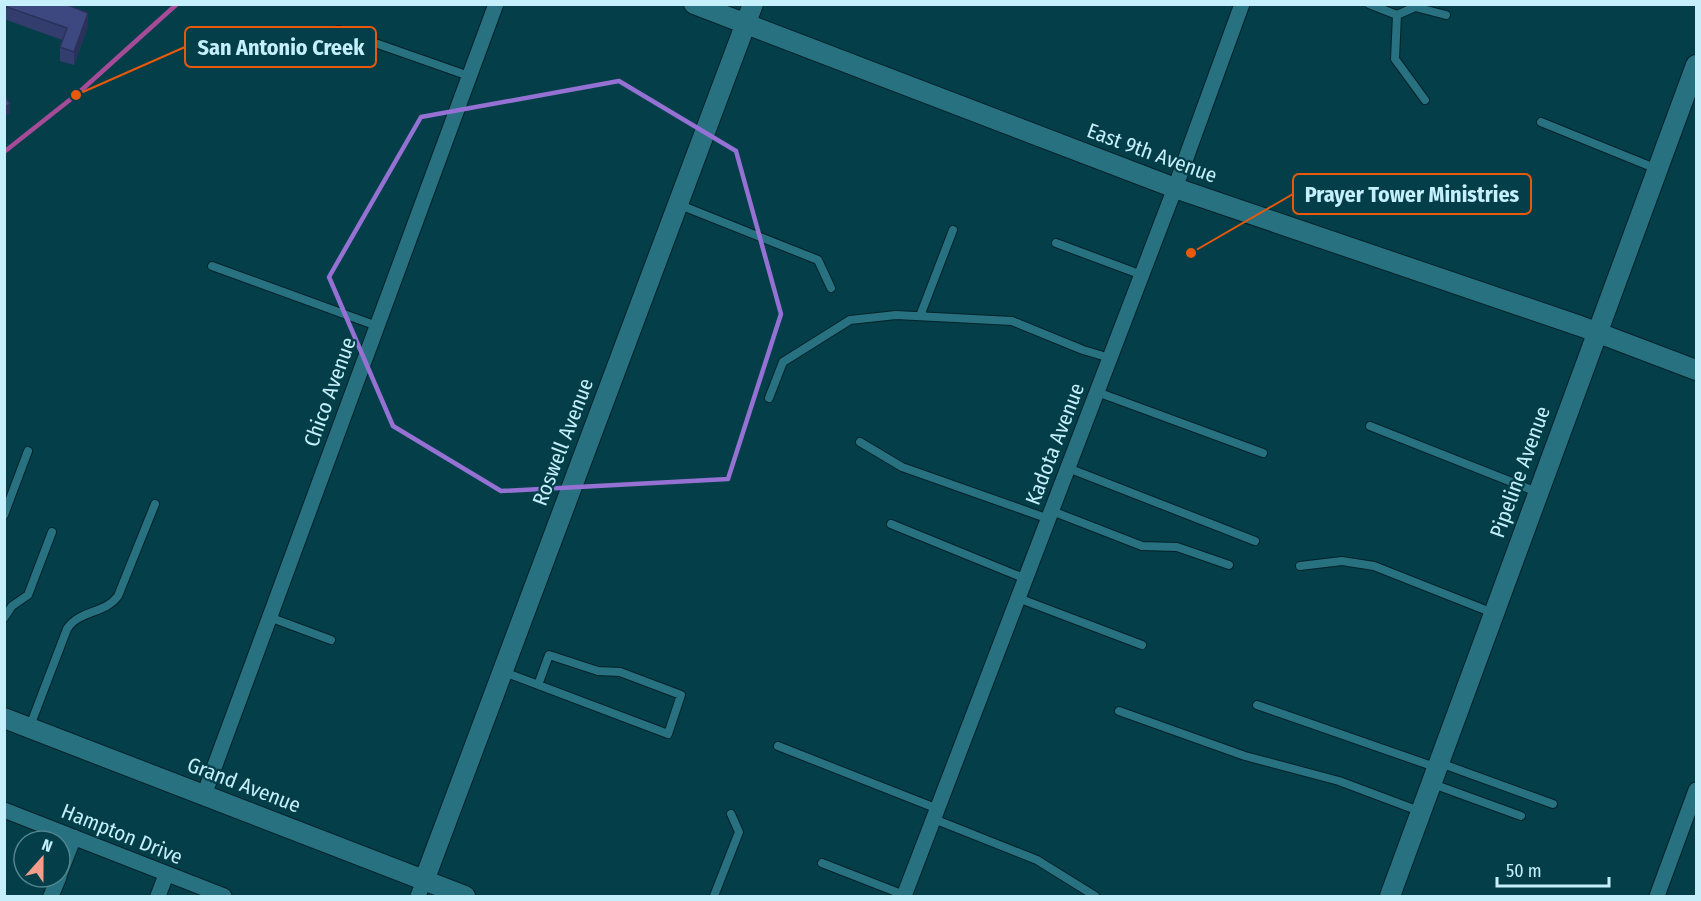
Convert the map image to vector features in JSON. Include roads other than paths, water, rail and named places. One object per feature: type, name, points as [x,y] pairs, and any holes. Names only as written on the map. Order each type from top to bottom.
[{"type":"street","name":"Chico Avenue","points":[[204,795],[496,4]]},
{"type":"street","name":"East 9th Avenue","points":[[694,4],[746,26],[1175,188],[1598,333],[1696,370]]},
{"type":"street","name":"Roswell Avenue","points":[[421,889],[753,4]]},
{"type":"street","name":"Kadota Avenue","points":[[904,896],[1175,188],[1242,4]]},
{"type":"street","name":"Pipeline Avenue","points":[[1390,897],[1696,66]]},
{"type":"street","name":"Grand Avenue","points":[[4,718],[204,795],[421,889],[465,897]]},
{"type":"street","points":[[1657,897],[1696,790]]},
{"type":"street","name":"Hampton Drive","points":[[4,810],[224,897]]},
{"type":"street","points":[[72,842],[74,837]]},
{"type":"street","points":[[158,897],[166,875]]},
{"type":"lane","points":[[1369,4],[1397,15],[1415,7],[1446,15]]},
{"type":"lane","points":[[1397,15],[1395,59],[1425,100]]},
{"type":"lane","points":[[329,46],[338,30],[469,76]]},
{"type":"lane","points":[[1541,122],[1658,169]]},
{"type":"lane","points":[[678,205],[818,260],[831,288]]},
{"type":"lane","points":[[920,316],[953,230]]},
{"type":"lane","points":[[1056,243],[1142,275]]},
{"type":"lane","points":[[212,266],[377,326]]},
{"type":"lane","points":[[769,398],[783,362],[850,320],[896,315],[1012,321],[1083,350],[1110,358]]},
{"type":"lane","points":[[1097,392],[1263,453]]},
{"type":"lane","points":[[1370,426],[1539,493]]},
{"type":"lane","points":[[860,442],[902,467],[1142,546],[1177,547],[1228,565]]},
{"type":"lane","points":[[4,515],[28,451]]},
{"type":"lane","points":[[1068,468],[1255,541]]},
{"type":"lane","points":[[29,727],[67,628],[75,618],[108,605],[118,596],[155,504]]},
{"type":"lane","points":[[891,524],[1026,579]]},
{"type":"lane","points":[[4,618],[12,606],[28,595],[52,532]]},
{"type":"lane","points":[[1300,566],[1342,561],[1374,566],[1494,614]]},
{"type":"lane","points":[[1018,598],[1142,645]]},
{"type":"lane","points":[[269,617],[331,640]]},
{"type":"lane","points":[[502,671],[538,685],[668,734],[681,695],[620,672],[598,671],[549,655],[538,685]]},
{"type":"lane","points":[[1257,705],[1436,771],[1553,804]]},
{"type":"lane","points":[[1119,711],[1245,756],[1339,781],[1421,812]]},
{"type":"lane","points":[[778,746],[1037,860],[1095,897]]},
{"type":"lane","points":[[1436,771],[1521,816]]},
{"type":"lane","points":[[714,897],[739,832],[731,814]]},
{"type":"lane","points":[[822,863],[904,896]]},
{"type":"waterway","points":[[4,152],[76,95],[177,4]]},
{"type":"place","name":"San Antonio Creek","points":[[76,95]]},
{"type":"place","name":"Prayer Tower Ministries","points":[[1191,253]]}]
